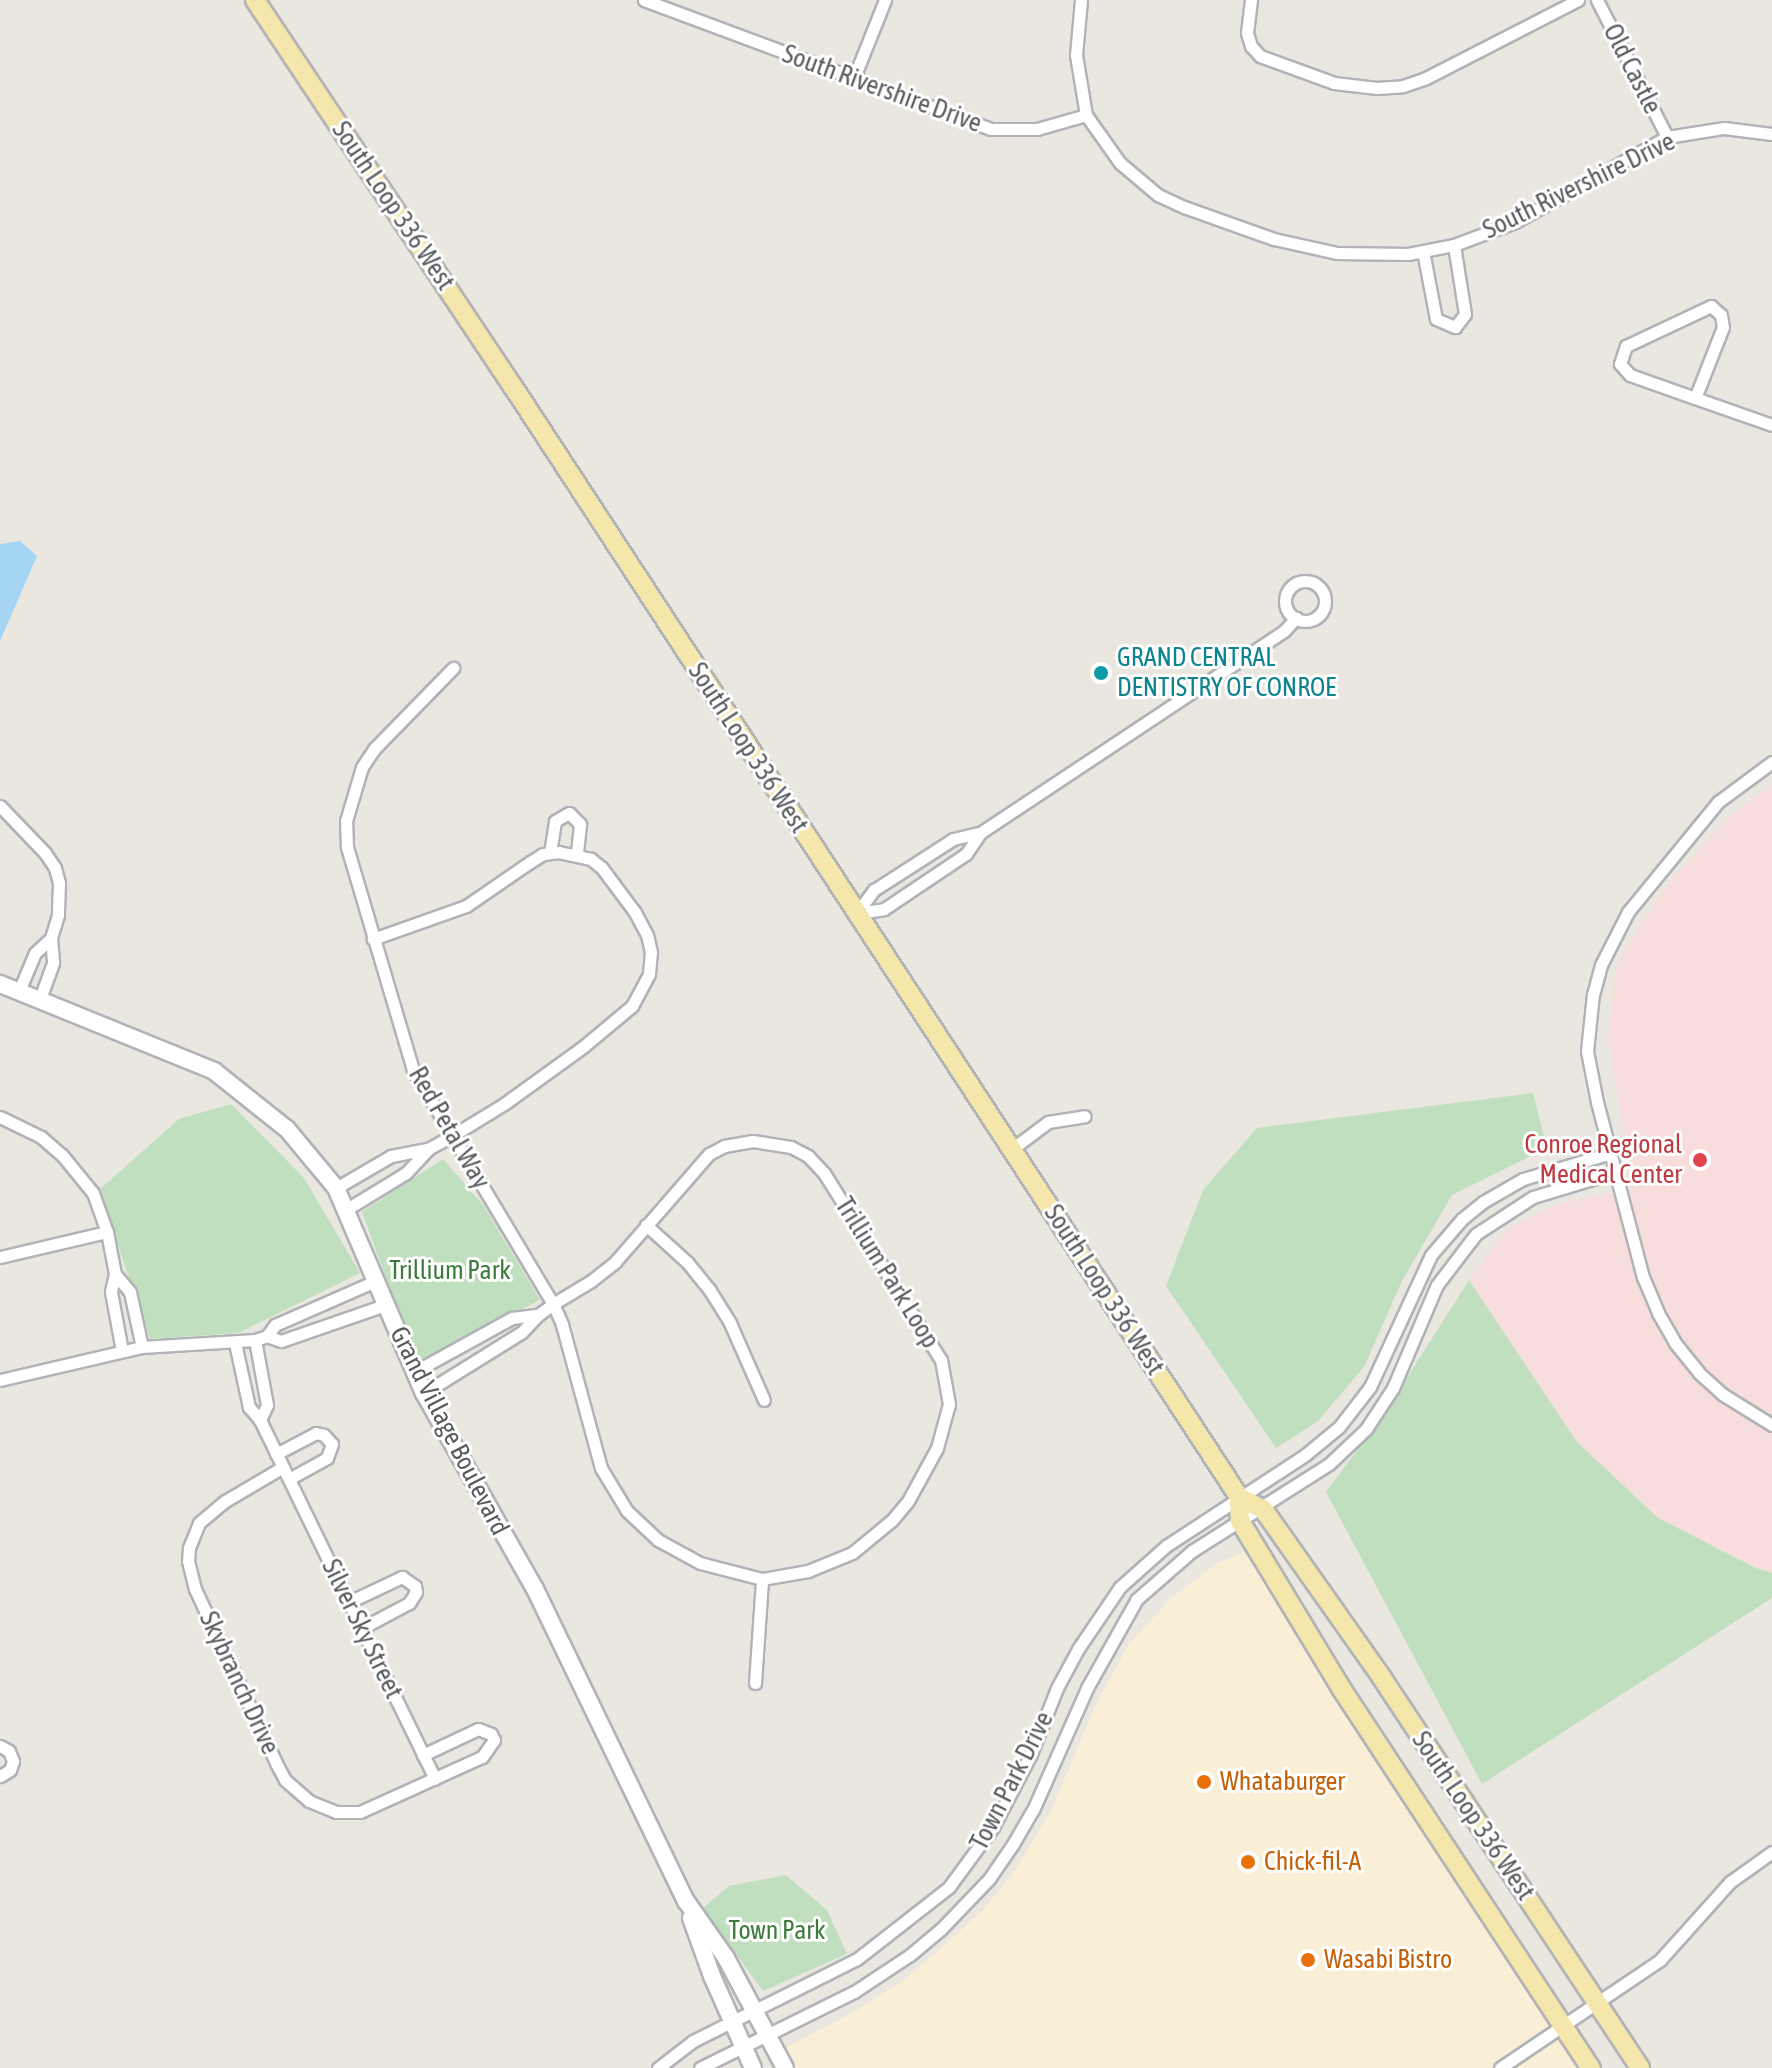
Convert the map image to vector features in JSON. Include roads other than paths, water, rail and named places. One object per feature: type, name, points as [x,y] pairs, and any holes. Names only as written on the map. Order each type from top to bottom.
[{"type":"main road","name":"South Loop 336 West","points":[[255,0],[1239,1497],[1263,1509],[1382,1678],[1640,2068]]},
{"type":"main road","name":"South Loop 336 West","points":[[1239,1497],[1240,1521],[1341,1688],[1591,2068]]},
{"type":"street","name":"South Rivershire Drive","points":[[644,0],[991,129],[1037,129],[1086,115],[1120,163],[1158,195],[1274,239],[1337,253],[1408,254],[1454,245],[1515,222],[1667,137],[1724,128],[1772,134]]},
{"type":"street","points":[[853,80],[885,0]]},
{"type":"street","points":[[1081,0],[1076,55],[1086,115]]},
{"type":"street","points":[[1251,0],[1247,33],[1251,46],[1260,56],[1334,83],[1377,88],[1403,86],[1426,78],[1578,0]]},
{"type":"street","name":"Old Castle","points":[[1597,0],[1667,137]]},
{"type":"street","points":[[1423,251],[1436,319],[1455,327],[1465,314],[1454,245]]},
{"type":"street","points":[[1695,398],[1723,327],[1721,315],[1711,306],[1626,346],[1620,355],[1620,364],[1630,375],[1695,398],[1772,425]]},
{"type":"street","points":[[857,913],[874,890],[953,839],[980,833],[1284,631],[1296,618]]},
{"type":"street","name":"Red Petal Way","points":[[453,668],[375,748],[353,791],[346,821],[347,847],[413,1070],[450,1137],[553,1304]]},
{"type":"street","points":[[1772,762],[1718,802],[1628,912],[1601,965],[1593,994],[1587,1051],[1643,1277],[1675,1343],[1722,1394],[1772,1425]]},
{"type":"street","points":[[0,806],[10,813],[55,868],[59,883],[58,915],[51,938],[53,963],[40,999]]},
{"type":"street","points":[[550,853],[555,821],[569,813],[580,824],[577,854]]},
{"type":"street","points":[[857,913],[884,909],[966,854],[980,833]]},
{"type":"street","points":[[336,1188],[391,1156],[428,1149],[450,1137],[504,1104],[584,1046],[632,1006],[643,989],[651,952],[647,935],[602,868],[577,854],[550,853],[530,862],[466,906],[373,939]]},
{"type":"street","points":[[19,991],[35,953],[51,938]]},
{"type":"street","name":"Grand Village Boulevard","points":[[0,984],[214,1071],[287,1129],[336,1188],[424,1393],[535,1589],[686,1901],[731,2021],[753,2068]]},
{"type":"street","points":[[1012,1149],[1048,1122],[1085,1116]]},
{"type":"street","points":[[0,1117],[41,1137],[62,1155],[93,1193],[107,1232],[115,1274],[111,1292],[122,1351]]},
{"type":"street","name":"Trillium Park Loop","points":[[424,1393],[522,1332],[538,1315],[553,1304],[615,1262],[709,1154],[724,1146],[753,1141],[791,1147],[808,1156],[824,1173],[941,1360],[949,1404],[946,1423],[937,1448],[908,1501],[883,1529],[852,1553],[808,1571],[762,1579],[720,1570],[676,1552],[627,1511],[601,1468],[562,1324],[553,1304]]},
{"type":"street","points":[[347,1209],[406,1173],[428,1149]]},
{"type":"street","name":"Town Park Drive","points":[[658,2068],[693,2041],[857,1959],[949,1887],[978,1852],[1012,1792],[1057,1688],[1110,1599],[1166,1546],[1327,1438],[1356,1408],[1375,1378],[1431,1255],[1462,1219],[1523,1179],[1611,1153]]},
{"type":"street","name":"Town Park Drive","points":[[700,2068],[882,1975],[941,1929],[981,1888],[1033,1810],[1087,1688],[1137,1599],[1174,1565],[1263,1509],[1349,1447],[1393,1388],[1437,1285],[1476,1234],[1533,1197],[1616,1172]]},
{"type":"street","points":[[646,1225],[687,1262],[709,1289],[737,1336],[764,1400]]},
{"type":"street","points":[[0,1257],[107,1232]]},
{"type":"street","points":[[115,1274],[130,1292],[142,1347]]},
{"type":"street","points":[[261,1338],[275,1325],[375,1281]]},
{"type":"street","points":[[0,1380],[142,1347],[235,1343],[261,1338],[281,1341],[385,1305]]},
{"type":"street","name":"Trillium Park Loop","points":[[414,1372],[512,1318],[538,1315]]},
{"type":"street","name":"Silver Sky Street","points":[[260,1420],[267,1405],[261,1338]]},
{"type":"street","name":"Silver Sky Street","points":[[235,1343],[249,1407],[260,1420],[435,1779]]},
{"type":"street","points":[[1375,1378],[1393,1388]]},
{"type":"street","points":[[276,1454],[316,1433],[329,1438],[331,1450],[327,1458],[289,1479]]},
{"type":"street","name":"Skybranch Drive","points":[[283,1467],[225,1501],[199,1523],[188,1561],[195,1589],[276,1763],[295,1790],[309,1801],[336,1812],[360,1812],[482,1757],[493,1745],[491,1734],[478,1729],[423,1755]]},
{"type":"street","points":[[349,1602],[402,1577],[415,1586],[416,1592],[409,1603],[362,1628]]},
{"type":"street","points":[[755,1683],[762,1579]]},
{"type":"street","points":[[0,1746],[9,1751],[13,1761],[10,1770],[0,1776]]},
{"type":"street","points":[[1500,2068],[1660,1960],[1730,1882],[1772,1852]]},
{"type":"street","name":"Grand Village Boulevard","points":[[686,1901],[726,1958],[785,2068]]},
{"type":"water","points":[[20,541],[37,556],[0,641],[0,544]]},
{"type":"place","name":"GRAND CENTRAL DENTISTRY OF CONROE","points":[[1101,673]]},
{"type":"place","name":"Conroe Regional Medical Center","points":[[1700,1160]]},
{"type":"place","name":"Whataburger","points":[[1204,1782]]},
{"type":"place","name":"Chick-fil-A","points":[[1248,1862]]},
{"type":"place","name":"Wasabi Bistro","points":[[1308,1960]]},
{"type":"park label","name":"Trillium Park","points":[[450,1271]]},
{"type":"park label","name":"Town Park","points":[[777,1931]]}]
